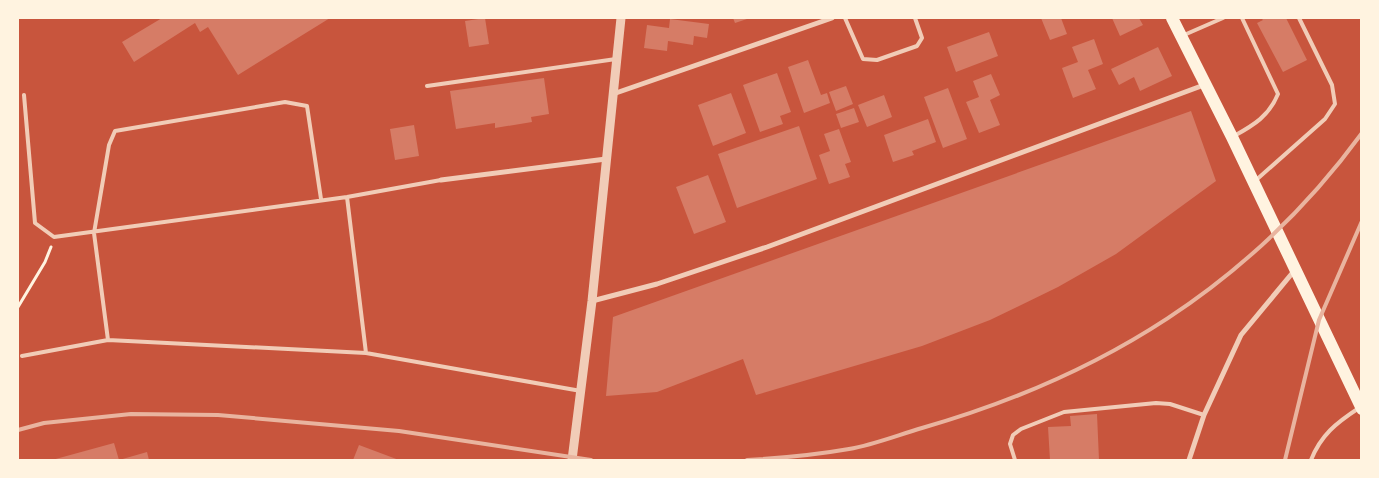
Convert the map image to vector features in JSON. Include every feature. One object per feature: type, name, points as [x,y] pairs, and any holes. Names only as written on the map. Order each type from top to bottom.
[{"type":"main road","points":[[1172,18],[1358,393],[1361,408]]},
{"type":"street","points":[[572,460],[592,301],[621,18]]},
{"type":"street","points":[[613,94],[832,18]]},
{"type":"street","points":[[592,301],[657,284],[767,247],[1205,84]]},
{"type":"street","points":[[441,180],[606,160]]},
{"type":"street","points":[[1189,460],[1204,415],[1241,335],[1295,269]]},
{"type":"lane","points":[[845,18],[864,59],[877,60],[918,46],[922,38],[915,18]]},
{"type":"lane","points":[[1181,36],[1223,18]]},
{"type":"lane","points":[[1232,137],[1258,123],[1274,105],[1278,94],[1242,18]]},
{"type":"lane","points":[[1253,182],[1325,119],[1335,104],[1332,85],[1299,18]]},
{"type":"lane","points":[[427,86],[616,59]]},
{"type":"lane","points":[[24,95],[35,223],[54,237],[94,233],[321,199],[347,197],[441,180]]},
{"type":"lane","points":[[108,340],[94,233],[109,145],[115,131],[285,102],[307,106],[321,199]]},
{"type":"lane","points":[[347,197],[366,353]]},
{"type":"lane","points":[[22,356],[108,340],[366,353],[581,391]]},
{"type":"lane","points":[[1015,460],[1010,444],[1013,435],[1021,429],[1064,412],[1156,403],[1170,404],[1204,415]]},
{"type":"lane","points":[[1312,460],[1317,444],[1334,424],[1361,408]]},
{"type":"path","points":[[18,307],[45,262],[54,237]]},
{"type":"building","points":[[162,18],[330,18],[238,75],[208,27],[200,32],[195,23],[134,62],[122,42]]},
{"type":"building","points":[[485,18],[489,44],[469,47],[465,21]]},
{"type":"building","points":[[733,18],[750,18],[735,23]]},
{"type":"building","points":[[1041,18],[1061,18],[1067,34],[1050,40]]},
{"type":"building","points":[[1112,18],[1139,18],[1143,25],[1120,36]]},
{"type":"building","points":[[1261,18],[1286,18],[1307,60],[1283,72],[1257,23],[1263,20]]},
{"type":"building","points":[[670,19],[709,24],[707,38],[694,36],[693,45],[668,41],[667,51],[644,48],[647,25],[669,28]]},
{"type":"building","points":[[989,32],[998,56],[956,72],[947,47]]},
{"type":"building","points":[[1094,39],[1103,64],[1088,70],[1096,89],[1073,98],[1062,68],[1078,62],[1072,47]]},
{"type":"building","points":[[1158,47],[1172,76],[1140,91],[1134,77],[1119,85],[1111,69]]},
{"type":"building","points":[[808,60],[821,95],[827,93],[830,103],[804,113],[788,67]]},
{"type":"building","points":[[777,73],[791,112],[780,116],[783,124],[760,132],[743,85]]},
{"type":"building","points":[[991,74],[1000,95],[990,100],[1000,125],[979,133],[966,102],[979,97],[973,81]]},
{"type":"building","points":[[544,78],[549,114],[531,117],[532,122],[495,128],[495,123],[456,129],[450,91]]},
{"type":"building","points":[[846,86],[853,104],[836,111],[829,92]]},
{"type":"building","points":[[948,88],[967,139],[943,148],[924,97]]},
{"type":"building","points":[[731,93],[746,133],[713,146],[698,105]]},
{"type":"building","points":[[884,95],[892,117],[867,127],[858,105]]},
{"type":"building","points":[[854,108],[859,122],[841,128],[836,114]]},
{"type":"building","points":[[1191,111],[1216,181],[1116,254],[1058,287],[990,320],[922,346],[756,395],[743,359],[657,392],[606,396],[613,317]]},
{"type":"building","points":[[928,119],[936,142],[912,151],[914,155],[893,162],[884,135]]},
{"type":"building","points":[[414,125],[419,156],[395,160],[390,129]]},
{"type":"building","points":[[799,126],[817,179],[737,208],[718,154]]},
{"type":"building","points":[[839,129],[851,162],[845,164],[850,177],[829,184],[819,155],[830,151],[824,134]]},
{"type":"building","points":[[708,175],[726,222],[694,234],[676,187]]},
{"type":"building","points":[[1097,414],[1099,460],[1050,460],[1048,427],[1071,426],[1070,416]]},
{"type":"building","points":[[114,443],[119,460],[52,460]]},
{"type":"building","points":[[359,445],[399,460],[353,460]]},
{"type":"building","points":[[147,452],[149,460],[119,460]]},
{"type":"railway","points":[[747,460],[824,453],[876,442],[988,407],[1051,382],[1111,352],[1168,318],[1221,280],[1272,236],[1319,187],[1362,133]]},
{"type":"railway","points":[[1285,460],[1319,320],[1362,221]]},
{"type":"railway","points":[[18,430],[44,423],[131,414],[218,415],[399,431],[591,460]]}]
